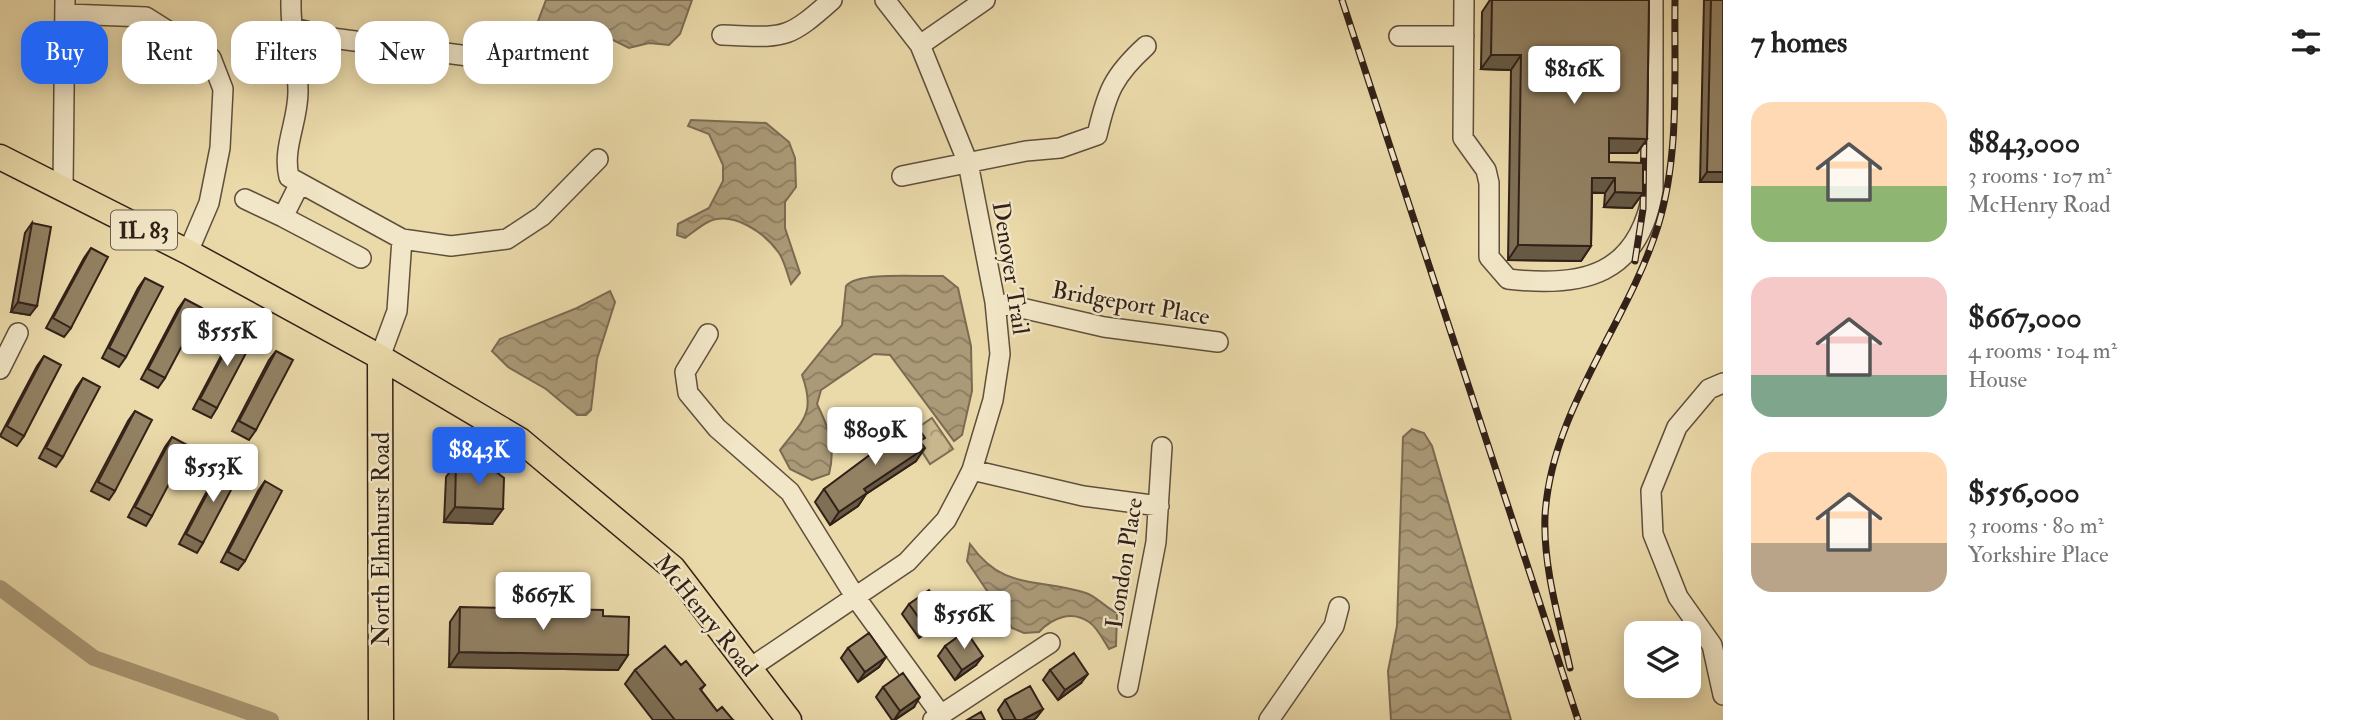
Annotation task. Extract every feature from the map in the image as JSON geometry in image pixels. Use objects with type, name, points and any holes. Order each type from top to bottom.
[{"type":"main road","name":"McHenry Road","points":[[0,157],[188,252],[380,357],[520,440],[673,568],[789,720]]},
{"type":"main road","name":"North Elmhurst Road","points":[[380,357],[381,720]]},
{"type":"street","points":[[290,21],[291,0]]},
{"type":"street","name":"Denoyer Trail","points":[[750,668],[856,598],[916,552],[946,520],[972,470],[993,400],[1000,354],[995,302],[968,163],[920,45],[885,0]]},
{"type":"street","points":[[920,45],[985,0]]},
{"type":"street","points":[[1464,0],[1463,138],[1486,170],[1489,183],[1489,257],[1507,279],[1563,283],[1591,276],[1612,265],[1641,235],[1649,212],[1653,190],[1653,0]]},
{"type":"street","points":[[722,35],[786,36],[797,31],[830,2]]},
{"type":"street","points":[[63,188],[66,7],[146,17],[211,58],[223,89],[220,148],[209,203],[188,252]]},
{"type":"street","points":[[1399,36],[1464,36]]},
{"type":"street","points":[[341,39],[463,55]]},
{"type":"street","points":[[902,176],[1060,148],[1097,135],[1106,94],[1121,70],[1146,46]]},
{"type":"street","points":[[297,84],[296,122],[284,158],[289,177],[402,239],[451,246],[507,239],[542,216],[598,159]]},
{"type":"street","points":[[283,218],[300,183]]},
{"type":"street","points":[[245,199],[361,258]]},
{"type":"street","points":[[380,357],[397,311],[402,239]]},
{"type":"street","name":"Bridgeport Place","points":[[995,302],[1104,327],[1218,342]]},
{"type":"street","points":[[0,369],[18,333]]},
{"type":"street","points":[[708,334],[685,372],[688,393],[717,428],[790,492],[856,598],[937,718],[1050,643]]},
{"type":"street","points":[[1723,383],[1709,389],[1677,427],[1651,491],[1653,534],[1678,597],[1712,645],[1723,695]]},
{"type":"street","name":"London Place","points":[[1128,687],[1156,542],[1162,447]]},
{"type":"street","points":[[972,470],[1083,496],[1159,506]]},
{"type":"street","points":[[1269,720],[1334,626],[1339,607]]},
{"type":"green space","points":[[932,418],[953,449],[930,464],[910,433]]},
{"type":"water","points":[[546,0],[692,0],[680,34],[669,45],[649,43],[629,48],[613,40],[613,21],[538,21]]},
{"type":"water","points":[[691,120],[766,123],[789,142],[795,158],[796,187],[785,202],[785,228],[800,273],[791,284],[773,245],[757,231],[738,221],[718,219],[705,224],[685,238],[677,235],[678,224],[709,208],[723,181],[723,165],[709,134],[688,126]]},
{"type":"water","points":[[943,276],[958,288],[971,346],[972,391],[962,435],[954,441],[890,355],[874,354],[821,390],[817,404],[830,438],[832,455],[829,474],[812,480],[790,469],[780,450],[805,416],[808,399],[802,375],[842,325],[846,286],[863,278]]},
{"type":"water","points":[[610,291],[615,302],[597,359],[591,410],[586,415],[577,415],[546,389],[508,367],[492,351],[500,339],[577,308]]},
{"type":"water","points":[[890,412],[898,425],[866,447],[858,434]]},
{"type":"water","points":[[1412,429],[1424,433],[1432,446],[1511,720],[1391,720],[1388,671],[1397,626],[1403,437]]},
{"type":"water","points":[[970,544],[996,570],[1022,580],[1086,593],[1117,613],[1116,646],[1109,649],[1092,624],[1082,618],[1062,617],[1039,632],[1024,633],[1012,628],[967,561]]},
{"type":"building","points":[[1492,0],[1649,0],[1647,139],[1609,138],[1609,162],[1643,163],[1643,193],[1615,192],[1615,178],[1592,178],[1591,246],[1518,245],[1521,55],[1491,55]]},
{"type":"building","points":[[1711,0],[1723,0],[1723,172],[1707,172]]},
{"type":"building","points":[[32,223],[51,227],[37,306],[18,302]]},
{"type":"building","points":[[91,248],[108,257],[71,328],[53,318]]},
{"type":"building","points":[[145,278],[163,287],[126,357],[109,348]]},
{"type":"building","points":[[185,299],[202,308],[165,378],[148,369]]},
{"type":"building","points":[[237,329],[254,338],[217,408],[200,399]]},
{"type":"building","points":[[276,351],[293,360],[256,430],[239,421]]},
{"type":"building","points":[[44,356],[61,365],[24,436],[7,426]]},
{"type":"building","points":[[83,378],[100,387],[63,457],[46,448]]},
{"type":"building","points":[[135,411],[152,420],[115,491],[98,482]]},
{"type":"building","points":[[914,422],[925,438],[920,441],[925,448],[864,489],[867,493],[839,512],[824,489]]},
{"type":"building","points":[[172,437],[189,446],[152,516],[135,507]]},
{"type":"building","points":[[456,463],[486,464],[504,478],[503,509],[455,507]]},
{"type":"building","points":[[223,464],[240,473],[203,543],[186,534]]},
{"type":"building","points":[[265,481],[282,491],[245,561],[228,552]]},
{"type":"building","points":[[929,590],[947,614],[926,628],[909,604]]},
{"type":"building","points":[[460,607],[506,608],[506,614],[557,615],[557,609],[603,610],[603,616],[629,617],[628,655],[459,652]]},
{"type":"building","points":[[966,631],[983,656],[962,670],[945,646]]},
{"type":"building","points":[[869,633],[886,657],[865,672],[848,648]]},
{"type":"building","points":[[665,646],[681,665],[686,661],[705,685],[700,689],[717,711],[722,707],[733,720],[675,720],[635,670]]},
{"type":"building","points":[[1074,653],[1088,674],[1065,690],[1050,670]]},
{"type":"building","points":[[903,673],[920,697],[900,711],[883,687]]},
{"type":"building","points":[[1030,686],[1043,709],[1022,720],[1016,720],[1005,700]]},
{"type":"building","points":[[981,712],[985,720],[967,720]]},
{"type":"waterway","points":[[0,588],[94,658],[271,720]]},
{"type":"railway","points":[[1342,0],[1578,720]]},
{"type":"railway","points":[[1570,668],[1553,593],[1545,535],[1550,477],[1575,404],[1628,298],[1658,226],[1673,143],[1675,0]]},
{"type":"railway","points":[[1635,261],[1643,209],[1644,126]]}]
